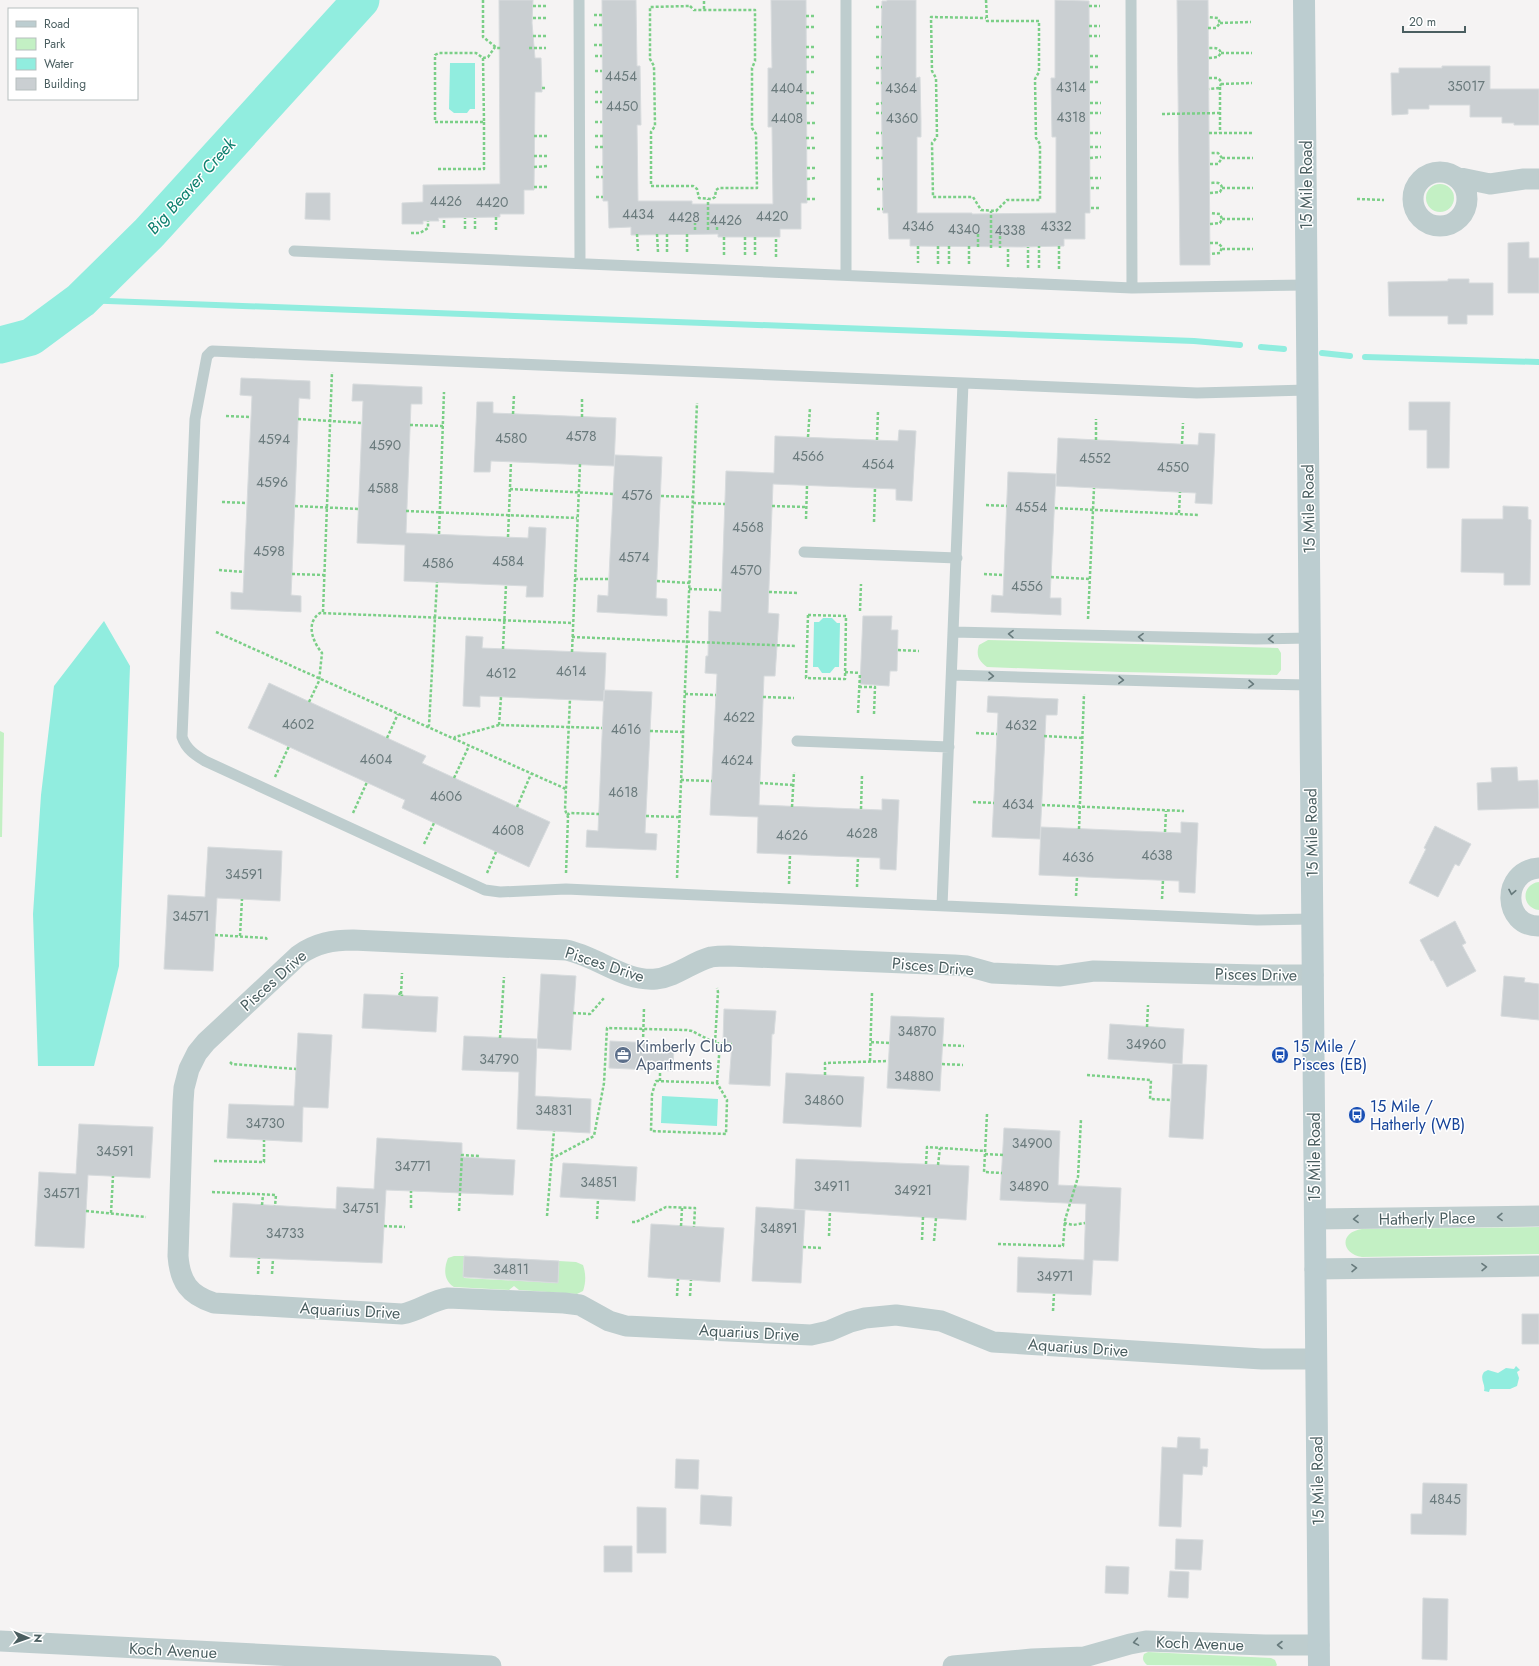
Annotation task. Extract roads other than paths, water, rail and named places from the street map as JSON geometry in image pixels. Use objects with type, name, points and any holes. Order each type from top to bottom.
[{"type":"main road","name":"15 Mile Road","points":[[1304,0],[1319,1656]]},
{"type":"street","points":[[1490,184],[1476,193],[1454,222],[1446,225],[1437,226],[1429,224],[1416,212],[1413,204],[1413,195],[1416,186],[1429,174],[1443,172],[1456,177],[1490,184],[1524,179],[1539,179]]},
{"type":"street","points":[[1456,177],[1462,183],[1466,192],[1464,209]]},
{"type":"street","points":[[1539,868],[1529,870],[1521,874],[1515,881],[1511,890],[1510,900],[1513,910],[1519,918],[1527,924],[1539,926]]},
{"type":"street","name":"Pisces Drive","points":[[188,1288],[182,1278],[178,1256],[182,1102],[189,1069],[197,1054],[206,1042],[299,955],[310,947],[323,943],[337,940],[353,940],[566,950],[583,955],[624,973],[646,979],[661,978],[711,957],[729,956],[954,965],[967,966],[992,973],[1051,975],[1094,971],[1313,975]]},
{"type":"street","name":"Hatherly Place","points":[[1315,1219],[1539,1216]]},
{"type":"street","points":[[1315,1269],[1539,1266]]},
{"type":"street","name":"Aquarius Drive","points":[[188,1288],[196,1295],[214,1303],[402,1314],[416,1310],[437,1300],[448,1298],[564,1303],[580,1305],[609,1322],[626,1326],[811,1335],[820,1334],[850,1322],[865,1318],[896,1315],[941,1321],[993,1342],[1254,1358],[1316,1359]]},
{"type":"street","name":"Koch Avenue","points":[[0,1640],[404,1664],[491,1666]]},
{"type":"street","name":"Koch Avenue","points":[[963,1665],[1032,1658],[1084,1657],[1146,1641],[1265,1645],[1319,1656]]},
{"type":"street","name":"Koch Avenue","points":[[1084,1657],[1107,1666]]},
{"type":"lane","points":[[579,0],[580,263]]},
{"type":"lane","points":[[846,0],[846,274]]},
{"type":"lane","points":[[1131,0],[1132,288]]},
{"type":"lane","points":[[294,251],[846,274],[1132,288],[1306,285]]},
{"type":"lane","points":[[1307,390],[1197,393],[212,351],[207,356],[195,419],[182,737],[185,745],[198,757],[205,761],[480,889],[500,892],[566,890],[1257,920],[1312,919]]},
{"type":"lane","points":[[942,906],[963,383]]},
{"type":"lane","points":[[804,552],[956,558]]},
{"type":"lane","points":[[953,632],[1256,639],[1310,638]]},
{"type":"lane","points":[[952,675],[1310,685]]},
{"type":"lane","points":[[798,741],[949,748]]},
{"type":"water","points":[[450,63],[475,63],[475,109],[470,109],[467,113],[454,113],[449,109]]},
{"type":"water","points":[[823,618],[832,618],[837,623],[840,623],[839,667],[835,667],[830,673],[822,673],[818,667],[813,667],[814,622],[819,622]]},
{"type":"water","points":[[104,621],[130,666],[119,966],[94,1066],[38,1066],[33,914],[41,795],[54,686]]},
{"type":"water","points":[[662,1096],[718,1099],[717,1126],[661,1123]]},
{"type":"water","points":[[1516,1366],[1520,1370],[1517,1372],[1519,1378],[1517,1386],[1510,1389],[1490,1389],[1489,1392],[1484,1391],[1482,1377],[1484,1372],[1488,1370],[1498,1373],[1506,1368],[1514,1369]]},
{"type":"waterway","name":"Big Beaver Creek","points":[[0,345],[31,337],[81,300],[149,233],[361,0]]},
{"type":"waterway","points":[[81,300],[1194,341],[1240,345]]},
{"type":"waterway","points":[[1261,347],[1284,349]]},
{"type":"waterway","points":[[1322,353],[1350,356]]},
{"type":"waterway","points":[[1365,357],[1539,362]]},
{"type":"place","name":"Kimberly Club Apartments","points":[[623,1055]]},
{"type":"place","name":"15 Mile / Pisces (EB)","points":[[1280,1055]]},
{"type":"place","name":"15 Mile / Hatherly (WB)","points":[[1357,1115]]}]
